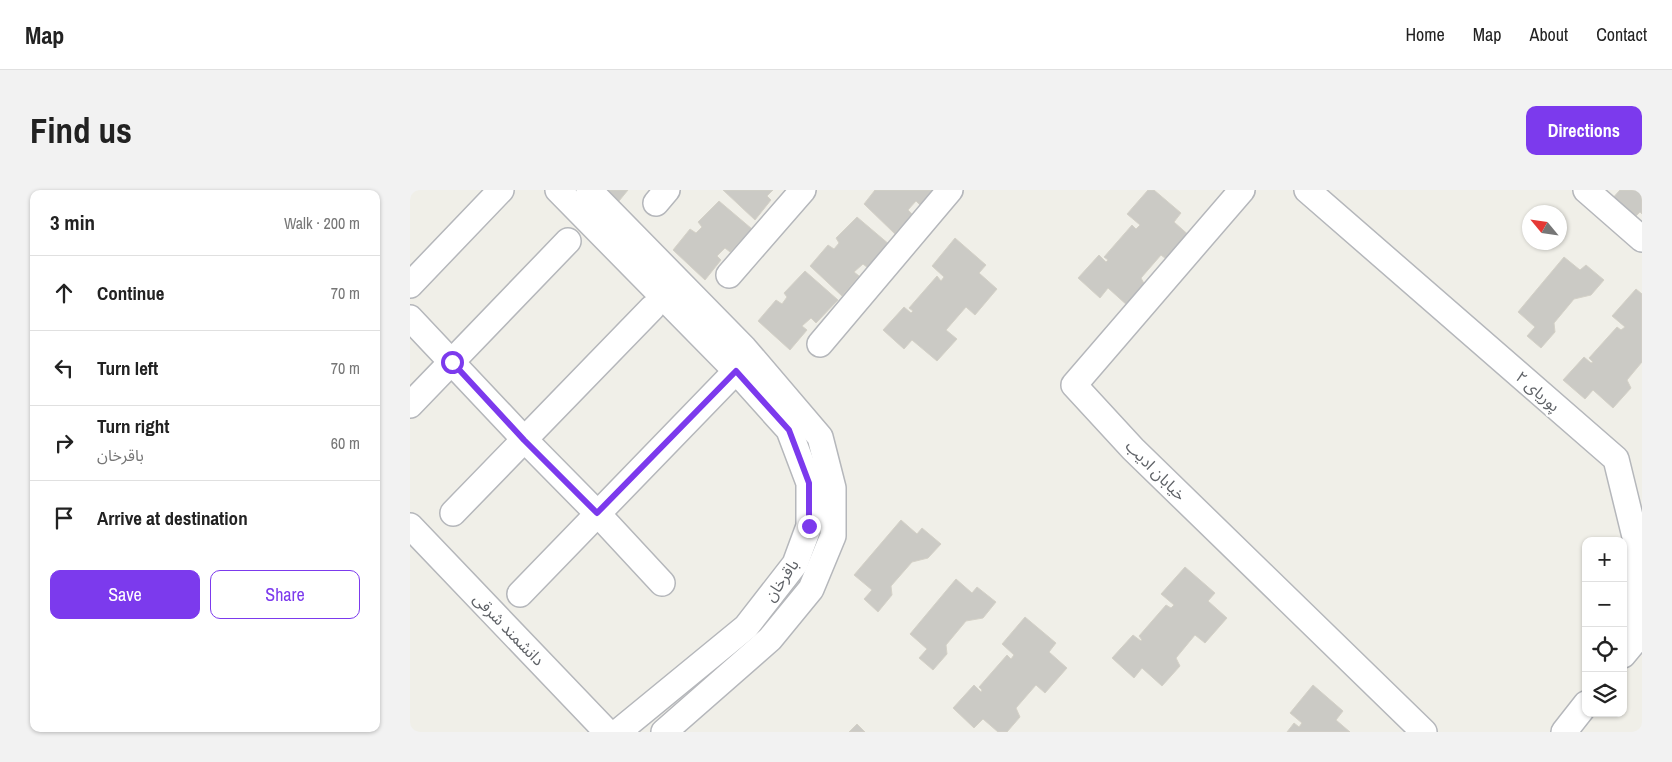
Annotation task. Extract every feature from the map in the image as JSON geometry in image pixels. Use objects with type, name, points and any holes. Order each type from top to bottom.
[{"type":"street","points":[[410,285],[501,190]]},
{"type":"street","name":"باقرخان","points":[[558,190],[736,371],[789,430],[809,483],[809,526],[795,564],[746,627],[618,732]]},
{"type":"street","name":"باقرخان","points":[[589,190],[744,348],[820,437],[833,488],[833,536],[811,590],[770,639],[664,732]]},
{"type":"street","points":[[729,275],[803,190]]},
{"type":"street","points":[[820,344],[950,190]]},
{"type":"street","name":"خیابان ادیب","points":[[1242,190],[1074,385],[1133,449],[1424,732]]},
{"type":"street","name":"پوریای ۲","points":[[1307,190],[1616,459],[1638,549],[1633,643],[1627,651]]},
{"type":"street","points":[[1586,190],[1642,239]]},
{"type":"street","points":[[410,405],[568,241]]},
{"type":"street","points":[[453,513],[652,308]]},
{"type":"street","points":[[410,318],[662,583]]},
{"type":"street","points":[[520,594],[736,371]]},
{"type":"street","name":"دانشمند شرقی","points":[[410,526],[607,732]]},
{"type":"street","points":[[1564,732],[1582,709]]},
{"type":"building","points":[[607,190],[628,190],[619,201]]},
{"type":"building","points":[[723,190],[773,190],[767,196],[771,200],[755,220]]},
{"type":"building","points":[[875,190],[936,190],[921,206],[916,201],[908,210],[912,214],[895,234],[864,204]]},
{"type":"building","points":[[1148,190],[1154,190],[1181,213],[1174,222],[1192,238],[1171,263],[1161,255],[1141,278],[1146,287],[1128,306],[1108,288],[1100,298],[1078,278],[1099,255],[1106,262],[1108,260],[1104,257],[1132,225],[1136,229],[1140,225],[1127,214]]},
{"type":"building","points":[[1620,190],[1642,190],[1642,214],[1640,212],[1631,221],[1610,201]]},
{"type":"building","points":[[719,201],[752,229],[730,252],[725,248],[717,256],[721,260],[705,280],[673,250],[690,229],[696,233],[702,227],[698,222]]},
{"type":"building","points":[[857,217],[890,245],[868,268],[863,264],[854,272],[859,276],[842,296],[810,266],[828,245],[834,249],[839,243],[836,238]]},
{"type":"building","points":[[955,238],[986,265],[979,273],[997,289],[975,315],[966,307],[946,330],[957,339],[937,361],[912,340],[904,349],[883,330],[904,307],[911,313],[913,311],[909,308],[937,276],[941,281],[944,277],[932,266]]},
{"type":"building","points":[[1564,257],[1580,270],[1586,265],[1604,280],[1591,295],[1574,299],[1554,323],[1555,332],[1541,348],[1527,336],[1535,327],[1518,312]]},
{"type":"building","points":[[805,271],[838,300],[816,323],[811,318],[802,326],[807,330],[790,350],[758,321],[776,300],[782,304],[787,297],[784,293]]},
{"type":"building","points":[[1636,289],[1642,294],[1642,362],[1627,380],[1631,388],[1613,408],[1593,390],[1585,399],[1563,380],[1584,357],[1591,363],[1593,362],[1589,358],[1617,327],[1621,330],[1625,327],[1612,316]]},
{"type":"building","points":[[901,520],[917,534],[922,528],[941,544],[928,558],[912,562],[891,586],[892,595],[878,612],[864,599],[872,590],[854,575]]},
{"type":"building","points":[[1185,567],[1215,593],[1208,601],[1227,618],[1205,643],[1195,635],[1176,658],[1180,666],[1162,686],[1142,668],[1134,678],[1112,658],[1133,635],[1141,641],[1139,636],[1166,605],[1171,608],[1174,605],[1161,594]]},
{"type":"building","points":[[956,579],[972,593],[977,587],[996,602],[983,618],[966,621],[946,645],[947,654],[933,670],[919,658],[927,649],[910,634]]},
{"type":"building","points":[[1025,617],[1056,643],[1049,652],[1067,668],[1045,693],[1036,685],[1016,708],[1020,717],[1007,732],[998,732],[983,719],[974,728],[953,708],[974,685],[981,692],[982,690],[979,687],[1007,655],[1011,659],[1014,655],[1002,644]]},
{"type":"building","points":[[1313,685],[1343,711],[1336,720],[1350,732],[1287,732],[1294,723],[1299,727],[1302,723],[1290,713]]},
{"type":"building","points":[[857,724],[865,732],[849,732]]},
{"type":"route","points":[[452,362],[524,440],[597,513],[736,371],[789,430],[809,483],[809,526]]}]
